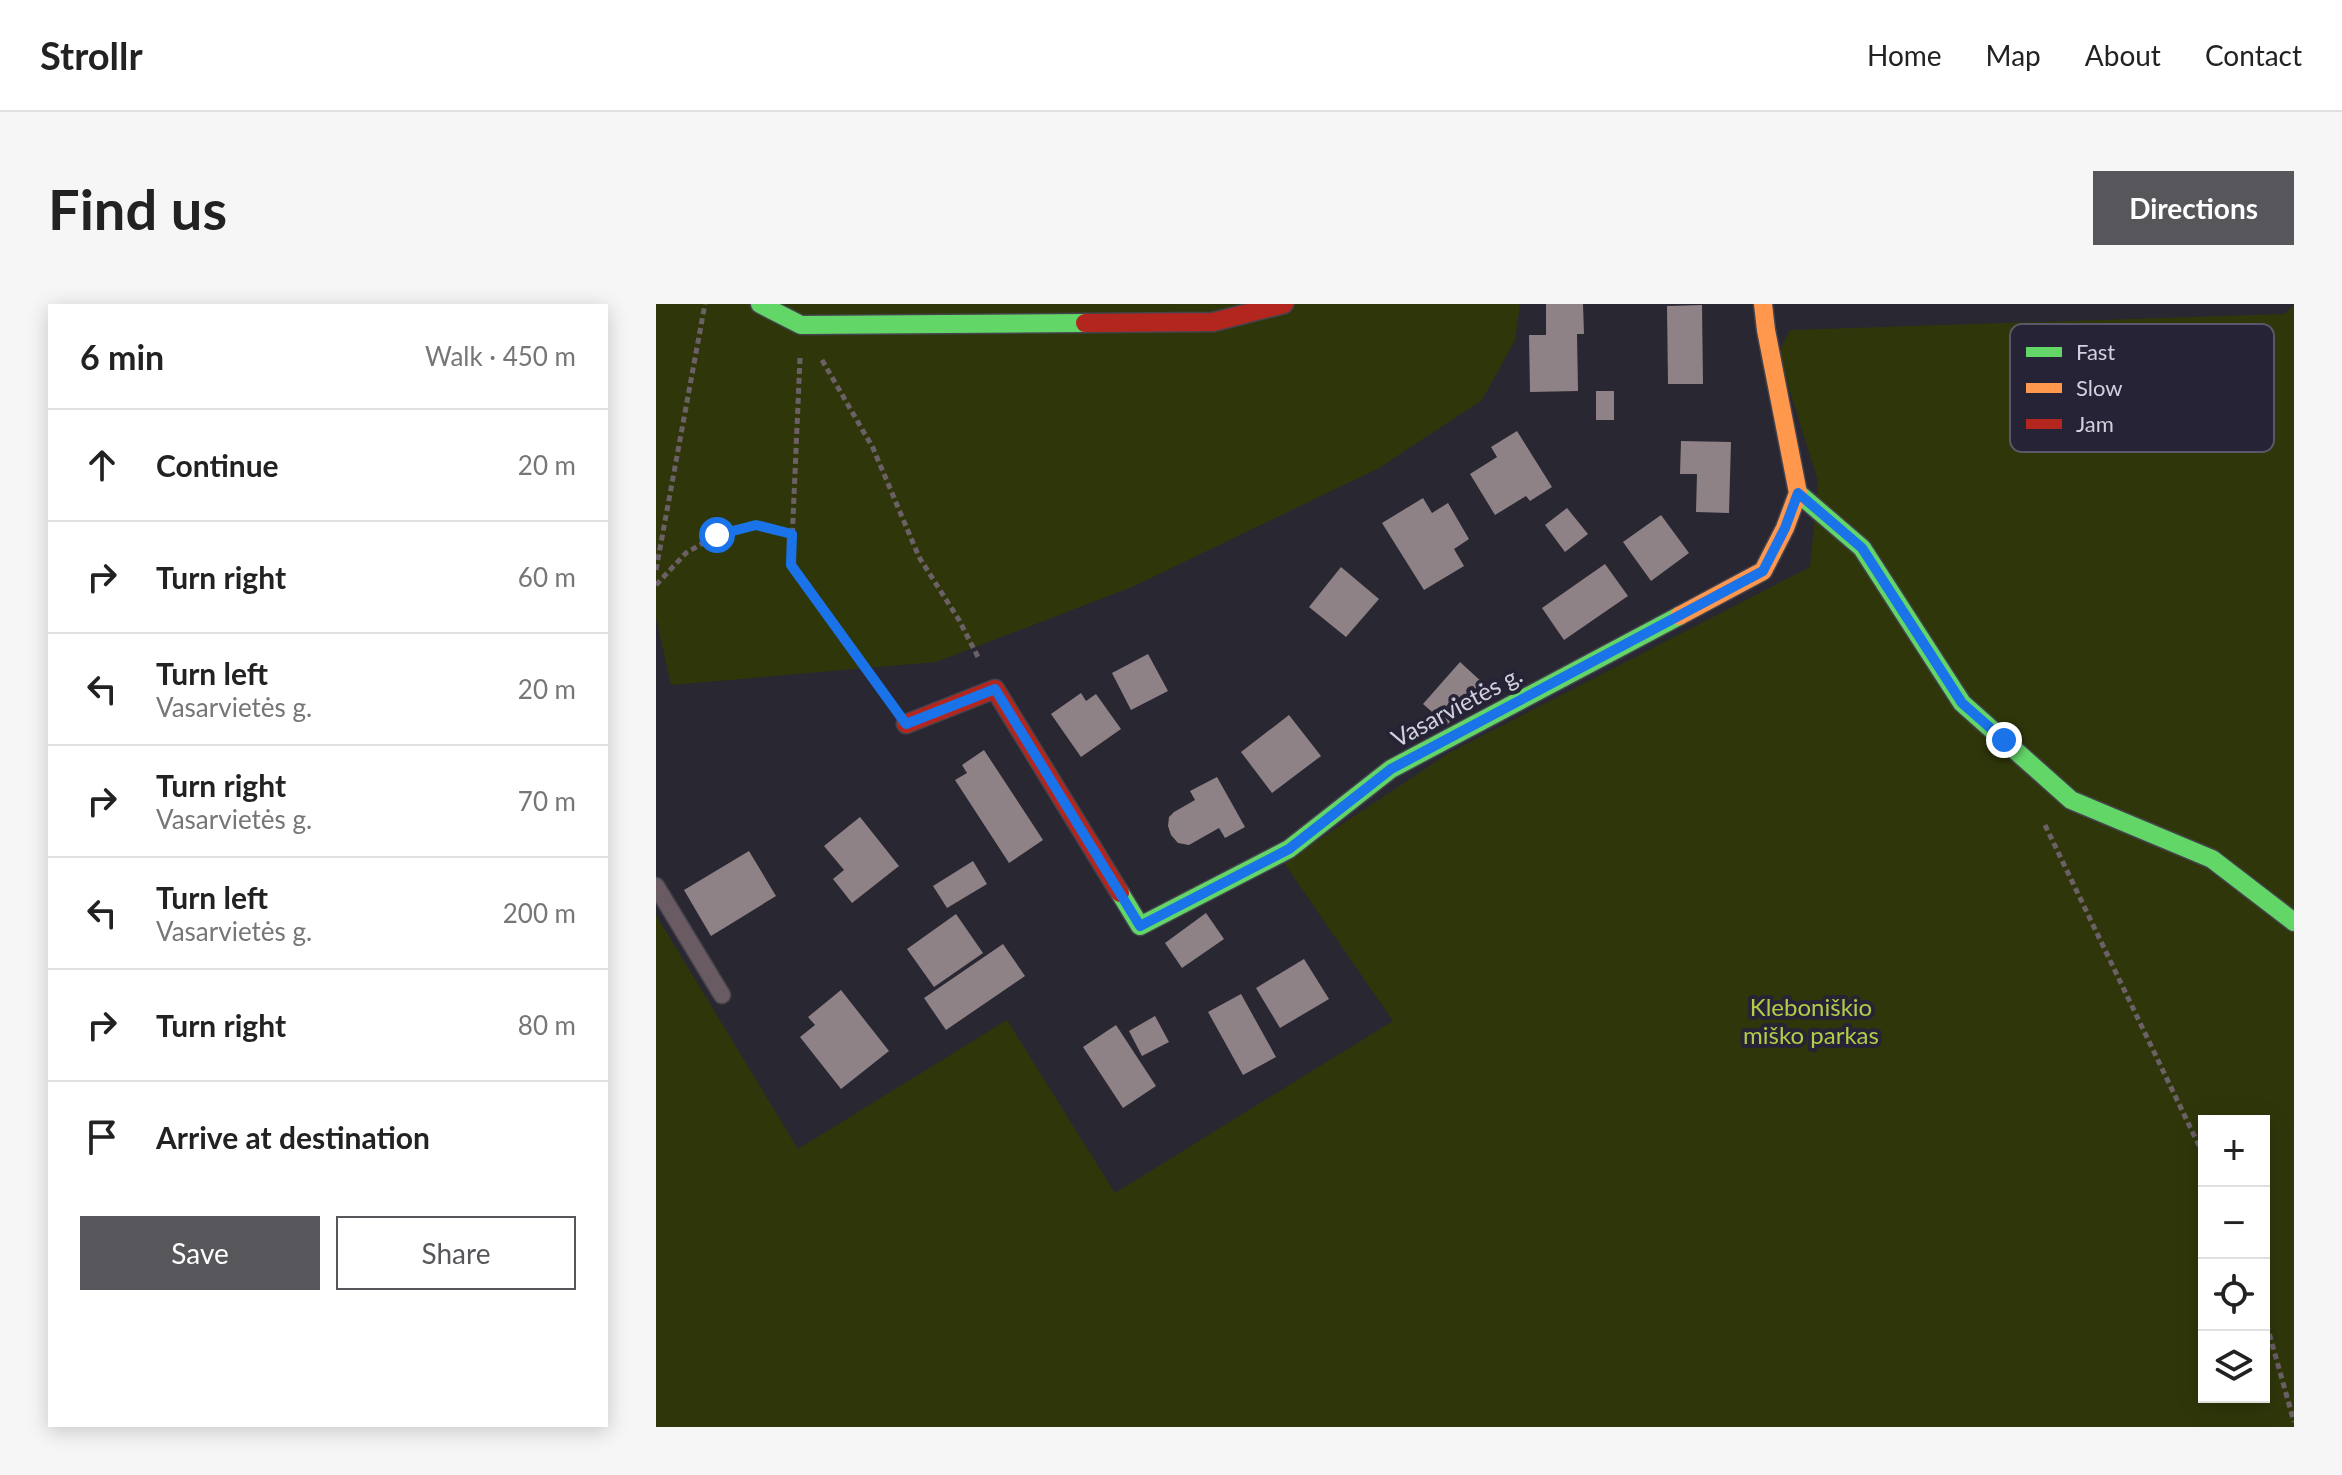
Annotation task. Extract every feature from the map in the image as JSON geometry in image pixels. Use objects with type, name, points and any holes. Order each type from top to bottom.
[{"type":"street","points":[[760,304],[801,325],[1213,322],[1284,304]]},
{"type":"street","points":[[1763,304],[1798,493],[1862,548],[1962,703],[2071,800],[2212,859],[2294,922]]},
{"type":"street","name":"Vasarvietės g.","points":[[995,689],[1140,926],[1289,849],[1391,769],[1763,571],[1785,528],[1798,493]]},
{"type":"street","points":[[906,724],[995,689]]},
{"type":"lane","points":[[656,886],[722,995]]},
{"type":"path","points":[[656,570],[705,304]]},
{"type":"path","points":[[801,325],[791,565],[906,724]]},
{"type":"path","points":[[801,325],[873,448],[919,557],[959,620],[995,689]]},
{"type":"path","points":[[656,585],[686,553],[717,535],[756,525],[792,534]]},
{"type":"path","points":[[2038,812],[2198,1144]]},
{"type":"path","points":[[2268,1331],[2294,1422]]},
{"type":"green space","points":[[656,304],[1520,304],[1515,340],[1482,400],[1379,468],[1132,587],[936,662],[671,685],[656,618]]},
{"type":"green space","name":"Kleboniškio miško parkas","points":[[2294,304],[2294,1427],[656,1427],[656,915],[798,1149],[1007,1020],[1115,1193],[1393,1021],[1284,863],[1449,753],[1810,567],[1818,481],[1778,353],[1790,330],[2285,314]]},
{"type":"building","points":[[1546,304],[1583,304],[1584,334],[1577,334],[1578,391],[1530,392],[1529,335],[1546,335]]},
{"type":"building","points":[[1702,305],[1703,384],[1668,384],[1667,306]]},
{"type":"building","points":[[1596,391],[1614,391],[1614,420],[1596,420]]},
{"type":"building","points":[[1517,431],[1552,487],[1530,501],[1526,496],[1495,515],[1470,474],[1497,457],[1491,447]]},
{"type":"building","points":[[1681,441],[1731,442],[1729,513],[1696,512],[1697,474],[1680,474]]},
{"type":"building","points":[[1423,498],[1432,513],[1448,503],[1469,539],[1454,549],[1464,566],[1424,590],[1382,523]]},
{"type":"building","points":[[1567,508],[1588,534],[1565,552],[1545,525]]},
{"type":"building","points":[[1661,515],[1689,553],[1651,581],[1623,542]]},
{"type":"building","points":[[1605,564],[1628,596],[1564,640],[1542,608]]},
{"type":"building","points":[[1341,567],[1379,599],[1346,637],[1309,607]]},
{"type":"building","points":[[1148,654],[1168,691],[1131,710],[1112,673]]},
{"type":"building","points":[[1460,662],[1484,684],[1447,725],[1423,704]]},
{"type":"building","points":[[1081,693],[1086,701],[1096,694],[1121,729],[1081,757],[1051,714]]},
{"type":"building","points":[[1289,715],[1321,756],[1272,793],[1241,752]]},
{"type":"building","points":[[984,750],[1043,840],[1009,863],[955,780],[967,773],[962,765]]},
{"type":"building","points":[[1217,777],[1245,827],[1225,838],[1219,828],[1189,845],[1178,843],[1171,835],[1169,817],[1195,800],[1190,791]]},
{"type":"building","points":[[860,817],[899,866],[852,903],[833,879],[844,870],[824,846]]},
{"type":"building","points":[[749,851],[776,896],[711,936],[684,890]]},
{"type":"building","points":[[973,861],[987,884],[947,908],[933,886]]},
{"type":"building","points":[[1206,913],[1224,939],[1182,968],[1165,943]]},
{"type":"building","points":[[956,914],[983,953],[934,987],[907,949]]},
{"type":"building","points":[[1003,944],[1025,976],[946,1030],[924,998]]},
{"type":"building","points":[[1304,959],[1329,999],[1280,1028],[1256,988]]},
{"type":"building","points":[[841,990],[889,1051],[841,1089],[800,1037],[815,1025],[808,1017]]},
{"type":"building","points":[[1241,994],[1276,1057],[1243,1075],[1208,1012]]},
{"type":"building","points":[[1155,1016],[1169,1042],[1142,1056],[1129,1031]]},
{"type":"building","points":[[1116,1025],[1156,1086],[1123,1108],[1083,1047]]},
{"type":"traffic: fast","points":[[760,304],[801,325],[1085,323]]},
{"type":"traffic: fast","points":[[1798,493],[1862,548],[1962,703],[2071,800],[2212,859],[2294,922]]},
{"type":"traffic: fast","points":[[1120,893],[1140,926],[1289,849],[1391,769],[1679,616]]},
{"type":"traffic: slow","points":[[1679,616],[1763,571],[1785,528],[1798,493],[1763,304]]},
{"type":"traffic: jam","points":[[1085,323],[1213,322],[1284,304]]},
{"type":"traffic: jam","points":[[906,724],[995,689],[1120,893]]},
{"type":"route","points":[[717,535],[756,525],[792,534],[791,565],[906,724],[995,689],[1140,926],[1289,849],[1391,769],[1763,571],[1785,528],[1798,493],[1862,548],[1962,703],[2004,740]]}]
